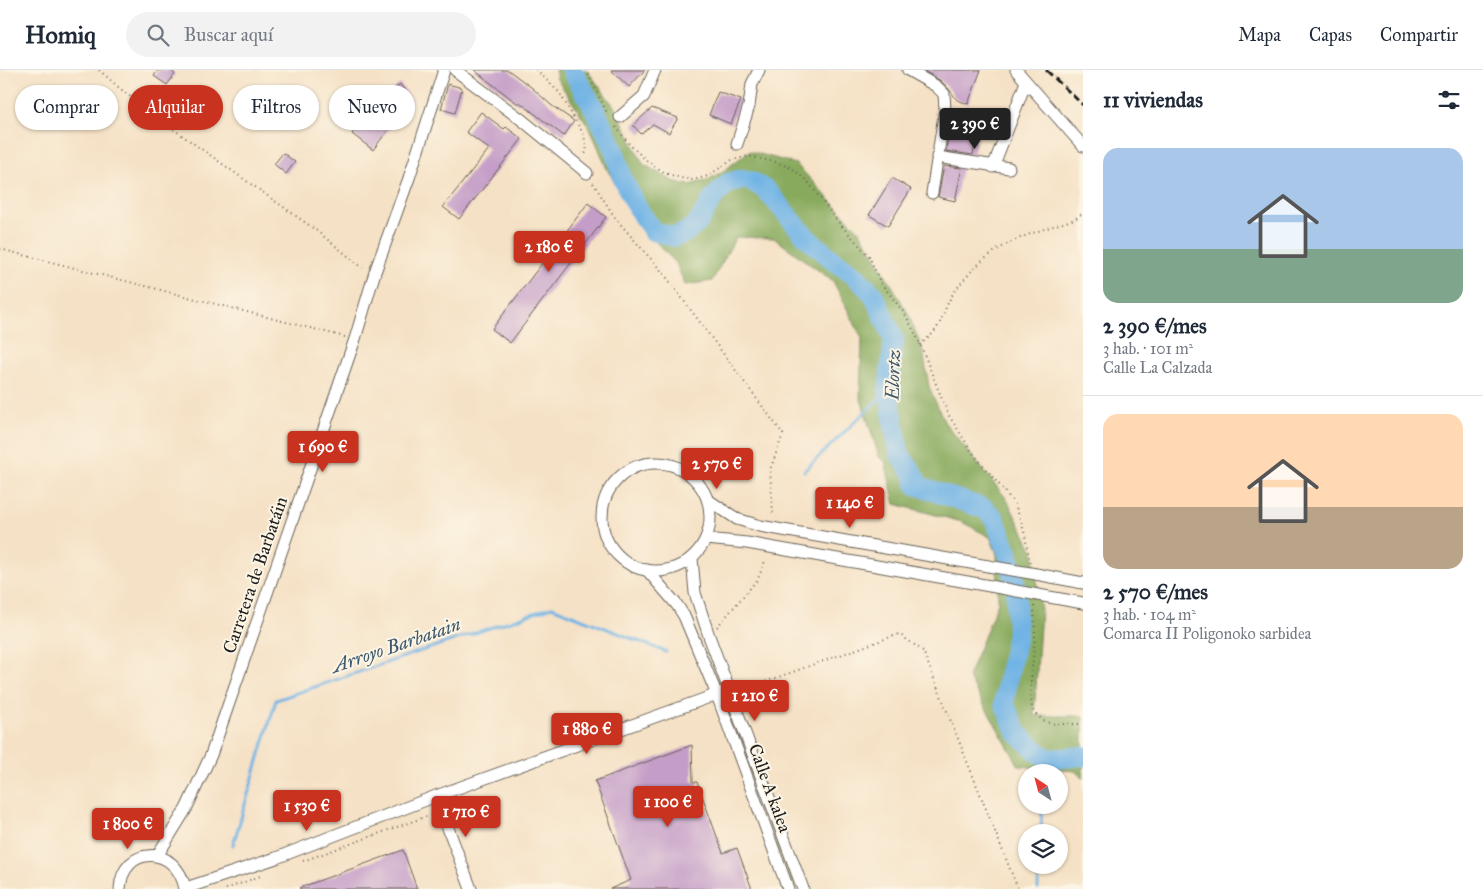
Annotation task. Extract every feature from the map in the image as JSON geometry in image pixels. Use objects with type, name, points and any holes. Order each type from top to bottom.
[{"type":"street","name":"Carretera de Barbatáin","points":[[157,856],[186,809],[211,755],[355,339],[375,272],[410,178],[444,70]]},
{"type":"street","points":[[455,70],[522,120],[587,174]]},
{"type":"street","points":[[614,120],[644,96],[655,70]]},
{"type":"street","points":[[737,144],[749,106],[752,84],[759,70]]},
{"type":"street","points":[[1016,70],[1083,146]]},
{"type":"street","points":[[916,72],[944,94],[945,109],[932,193]]},
{"type":"street","points":[[993,167],[1026,82]]},
{"type":"street","points":[[937,157],[1009,168]]},
{"type":"street","points":[[654,463],[671,465],[687,473],[700,485],[708,500],[710,526],[706,539],[692,558],[678,566],[663,571],[647,570],[630,565],[617,554],[607,540],[602,523],[604,505],[610,489],[622,476],[637,467],[654,463]]},
{"type":"street","points":[[708,500],[737,519],[760,526],[988,566],[1034,572],[1083,583]]},
{"type":"street","points":[[706,539],[747,543],[990,586],[1036,600],[1083,603]]},
{"type":"street","name":"Calle A kalea","points":[[692,558],[695,594],[709,636],[803,889]]},
{"type":"street","name":"Calle A kalea","points":[[647,570],[684,616],[717,695],[788,889]]},
{"type":"street","points":[[120,889],[120,882],[124,872],[130,864],[138,859],[148,856],[168,859],[182,874],[186,889],[276,858],[436,796],[729,690]]},
{"type":"street","points":[[436,796],[471,889]]},
{"type":"path","points":[[99,70],[131,98],[313,228],[362,268],[375,272]]},
{"type":"path","points":[[536,70],[559,92],[584,135],[587,151],[578,166]]},
{"type":"path","points":[[586,70],[630,145],[646,160],[665,173],[693,180],[708,176],[732,160],[749,156],[780,163],[793,169],[808,182],[839,223],[869,256],[880,282],[902,309],[920,345],[941,399],[952,420],[972,452],[1015,504],[1034,572]]},
{"type":"path","points":[[587,174],[616,219],[664,274],[783,434],[770,470],[773,514]]},
{"type":"path","points":[[920,345],[934,332],[941,320],[946,305],[977,264],[1018,238],[1075,219],[1083,214]]},
{"type":"path","points":[[0,250],[355,339]]},
{"type":"path","points":[[709,636],[758,579],[765,561]]},
{"type":"path","points":[[1036,600],[1030,690],[1032,708],[1045,722],[1083,724]]},
{"type":"path","points":[[729,690],[744,690],[899,634],[923,651],[1018,889]]},
{"type":"path","points":[[297,863],[442,810]]},
{"type":"path","points":[[226,889],[270,873]]},
{"type":"green space","points":[[555,70],[587,70],[616,109],[643,164],[673,181],[689,185],[708,180],[725,170],[749,151],[796,164],[861,233],[908,313],[923,351],[929,387],[945,423],[1006,498],[1033,551],[1041,610],[1034,716],[1083,716],[1083,779],[1075,771],[1068,770],[1068,764],[1018,764],[968,677],[998,602],[997,554],[990,537],[962,522],[895,504],[885,461],[879,457],[860,396],[862,338],[833,281],[774,238],[736,237],[712,281],[685,285],[676,263],[636,221],[607,169],[591,130],[557,79]]},
{"type":"green space","points":[[737,731],[797,889],[793,889],[736,733]]},
{"type":"building","points":[[158,70],[170,70],[175,74],[167,85],[154,76]]},
{"type":"building","points":[[474,70],[508,70],[574,121],[564,136]]},
{"type":"building","points":[[611,70],[645,70],[629,87]]},
{"type":"building","points":[[923,70],[981,70],[968,104],[957,100],[941,81]]},
{"type":"building","points":[[448,84],[462,88],[455,113],[441,109]]},
{"type":"building","points":[[718,92],[741,100],[731,124],[709,115]]},
{"type":"building","points":[[652,108],[678,118],[669,133],[653,124],[641,134],[633,125]]},
{"type":"building","points":[[481,112],[504,129],[506,127],[522,139],[459,219],[443,207],[489,149],[466,132]]},
{"type":"building","points":[[951,117],[980,122],[973,155],[946,151]]},
{"type":"building","points":[[355,130],[388,130],[373,150],[352,134]]},
{"type":"building","points":[[283,153],[295,162],[286,174],[274,164]]},
{"type":"building","points":[[944,166],[962,168],[955,201],[938,197]]},
{"type":"building","points":[[892,178],[911,189],[888,226],[869,215]]},
{"type":"building","points":[[588,203],[606,217],[510,343],[492,329]]},
{"type":"building","points":[[692,745],[693,782],[697,782],[723,853],[737,848],[752,889],[610,889],[631,880],[595,781]]},
{"type":"building","points":[[403,850],[417,889],[299,888]]},
{"type":"waterway","name":"Elortz","points":[[572,70],[614,149],[623,180],[638,209],[653,231],[674,237],[685,233],[698,223],[714,197],[728,183],[742,179],[751,181],[766,190],[806,237],[854,275],[873,294],[894,339],[888,390],[899,453],[915,477],[916,485],[985,509],[994,518],[1008,553],[1016,586],[1017,635],[1004,703],[1017,733],[1039,753],[1050,759],[1083,756]]},
{"type":"waterway","name":"Arroyo Barbatain","points":[[804,471],[888,390]]},
{"type":"waterway","name":"Arroyo Barbatain","points":[[233,845],[276,700],[552,607],[666,652]]},
{"type":"waterway","points":[[1039,753],[1040,764]]},
{"type":"waterway","points":[[1041,824],[1042,814]]},
{"type":"waterway","points":[[1038,889],[1039,874]]},
{"type":"railway","points":[[1046,70],[1083,105]]}]
